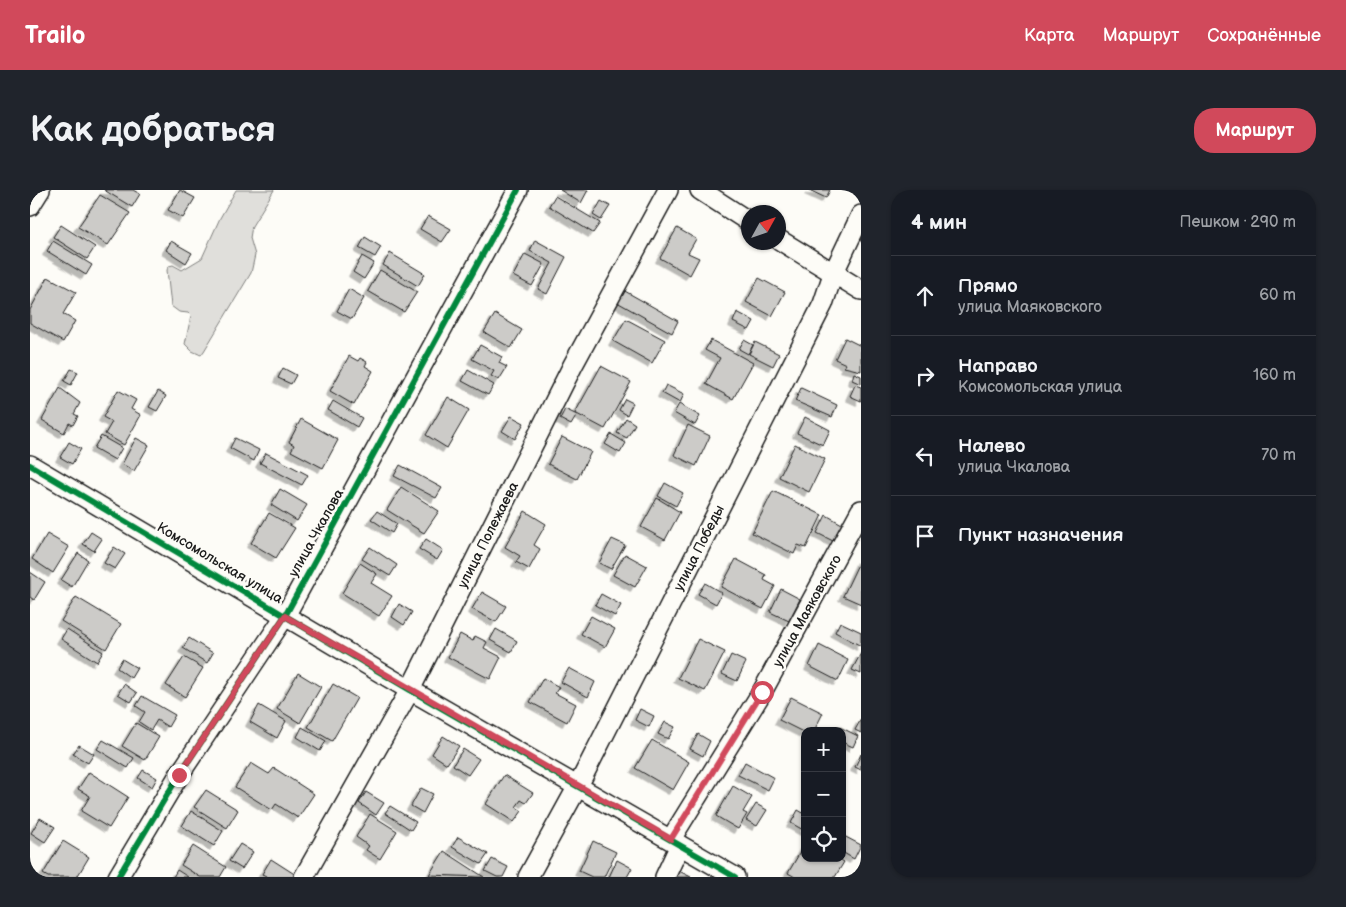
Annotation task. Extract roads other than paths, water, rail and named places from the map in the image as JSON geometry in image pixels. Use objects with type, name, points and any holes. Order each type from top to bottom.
[{"type":"street","points":[[30,206],[40,190]]},
{"type":"street","name":"улица Чкалова","points":[[118,877],[179,775],[285,616],[518,190]]},
{"type":"street","name":"улица Полежаева","points":[[304,877],[410,690],[573,365],[668,190]]},
{"type":"street","points":[[700,190],[741,216]]},
{"type":"street","name":"улица Победы","points":[[528,877],[578,786],[823,304],[833,274],[861,215]]},
{"type":"street","points":[[786,244],[861,290]]},
{"type":"street","name":"Комсомольская улица","points":[[30,465],[410,690],[735,877]]},
{"type":"street","name":"улица Маяковского","points":[[665,877],[676,842],[762,692],[861,510]]}]
